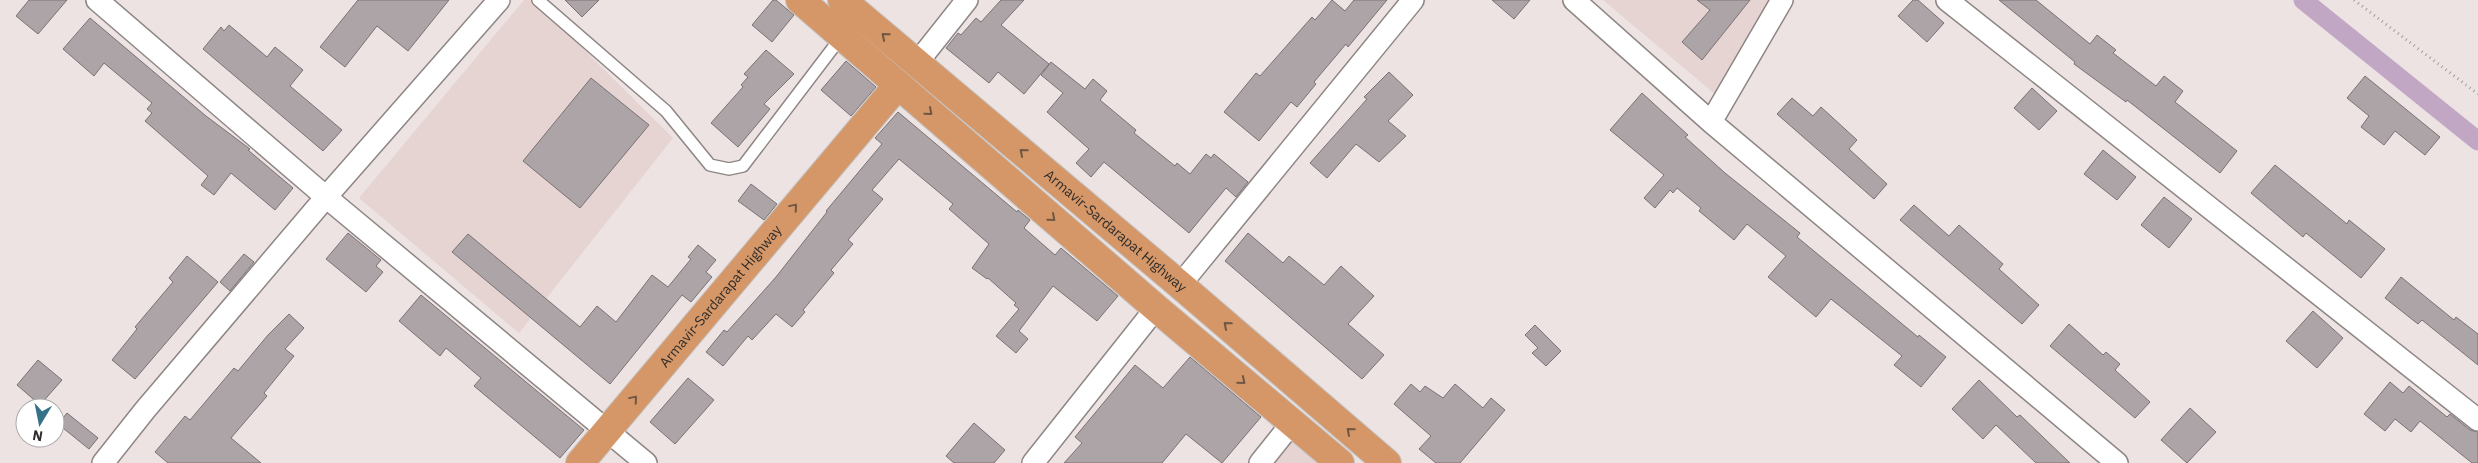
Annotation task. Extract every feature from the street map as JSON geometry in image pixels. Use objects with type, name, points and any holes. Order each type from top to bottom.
[{"type":"highway","points":[[800,0],[1156,308],[1340,463]]},
{"type":"highway","name":"Armavir-Sardarapat Highway","points":[[842,0],[1180,285],[1387,463]]},
{"type":"highway","name":"Armavir-Sardarapat Highway","points":[[580,463],[898,85]]},
{"type":"street","points":[[97,0],[326,197],[646,463]]},
{"type":"street","points":[[103,463],[144,410],[326,197],[499,0]]},
{"type":"street","points":[[917,63],[967,0]]},
{"type":"street","points":[[1180,285],[1413,0]]},
{"type":"street","points":[[1574,0],[1711,122],[2117,463]]},
{"type":"street","points":[[1711,122],[1782,0]]},
{"type":"street","points":[[1947,0],[2478,420]]},
{"type":"street","points":[[1033,463],[1156,308]]},
{"type":"street","points":[[1260,463],[1292,423]]},
{"type":"lane","points":[[538,0],[666,111],[710,165],[730,169],[743,166],[842,36]]},
{"type":"path","points":[[2354,0],[2478,94]]},
{"type":"shaded area","points":[[524,0],[534,0],[673,138],[519,333],[359,198]]},
{"type":"shaded area","points":[[1603,0],[1769,0],[1716,95]]},
{"type":"shaded area","points":[[1294,431],[1331,463],[1268,463]]},
{"type":"building","points":[[29,0],[67,0],[38,34],[16,16]]},
{"type":"building","points":[[358,0],[449,0],[408,51],[377,26],[345,67],[320,47]]},
{"type":"building","points":[[565,0],[599,0],[582,17]]},
{"type":"building","points":[[773,0],[776,0],[794,15],[772,42],[752,25]]},
{"type":"building","points":[[1001,0],[1024,0],[1001,25],[1049,64],[1024,94],[998,72],[989,83],[946,48],[958,33],[961,35],[976,18],[981,22]]},
{"type":"building","points":[[1332,0],[1345,11],[1354,0],[1387,0],[1348,47],[1346,44],[1314,82],[1316,84],[1297,107],[1291,102],[1259,141],[1224,112],[1256,73],[1260,76],[1312,17],[1315,20]]},
{"type":"building","points":[[1492,0],[1530,0],[1514,19]]},
{"type":"building","points":[[1697,0],[1750,0],[1702,60],[1682,42],[1710,10]]},
{"type":"building","points":[[1913,0],[1918,0],[1944,23],[1927,42],[1898,16]]},
{"type":"building","points":[[1999,0],[2036,0],[2090,44],[2097,35],[2116,50],[2113,53],[2156,86],[2164,76],[2183,91],[2175,102],[2237,151],[2220,173],[2127,100],[2126,102],[2074,64],[2075,62]]},
{"type":"building","points":[[90,18],[206,116],[250,149],[248,150],[293,188],[275,210],[231,173],[214,195],[201,185],[208,176],[145,121],[152,113],[147,109],[152,103],[104,63],[94,76],[63,49]]},
{"type":"building","points":[[229,25],[267,57],[275,47],[303,70],[290,86],[342,130],[323,151],[203,49],[221,27],[224,31]]},
{"type":"building","points":[[766,50],[794,74],[764,104],[770,109],[738,147],[711,123],[743,87],[741,85],[748,77],[744,74]]},
{"type":"building","points":[[846,61],[876,87],[851,116],[821,90]]},
{"type":"building","points":[[1051,62],[1085,89],[1093,79],[1107,91],[1100,100],[1136,130],[1134,133],[1175,166],[1177,163],[1190,174],[1206,154],[1211,158],[1214,154],[1248,182],[1236,197],[1226,188],[1189,233],[1104,162],[1091,177],[1076,163],[1089,149],[1047,112],[1063,93],[1041,75]]},
{"type":"building","points":[[1389,72],[1413,95],[1388,121],[1406,136],[1379,162],[1356,144],[1327,178],[1310,163],[1367,99],[1364,97]]},
{"type":"building","points":[[2365,76],[2440,137],[2425,155],[2395,131],[2384,145],[2361,127],[2369,116],[2347,98]]},
{"type":"building","points":[[591,78],[649,125],[580,208],[523,161]]},
{"type":"building","points":[[2032,88],[2057,111],[2039,130],[2014,108]]},
{"type":"building","points":[[1642,93],[1688,135],[1685,137],[1725,173],[1800,233],[1797,237],[1918,337],[1919,335],[1946,357],[1921,387],[1894,365],[1902,356],[1831,299],[1816,317],[1768,277],[1786,256],[1747,224],[1734,240],[1699,211],[1701,208],[1677,188],[1673,193],[1670,190],[1655,208],[1644,198],[1664,175],[1610,130]]},
{"type":"building","points":[[1792,98],[1813,116],[1821,107],[1857,140],[1849,149],[1887,184],[1874,199],[1777,114]]},
{"type":"building","points":[[898,112],[1017,212],[1018,210],[1030,220],[1024,228],[1055,255],[1061,248],[1118,296],[1097,321],[1053,286],[1019,331],[1028,339],[1016,353],[996,336],[1019,309],[1014,305],[1016,303],[988,278],[972,268],[989,244],[949,209],[953,204],[899,159],[872,190],[883,199],[848,240],[853,244],[831,270],[834,273],[803,310],[805,312],[792,327],[776,314],[752,340],[748,336],[723,366],[706,352],[724,330],[727,332],[776,277],[826,211],[882,144],[875,138]]},
{"type":"building","points":[[2103,150],[2136,177],[2117,200],[2084,174]]},
{"type":"building","points":[[2275,165],[2347,224],[2349,220],[2385,249],[2361,278],[2306,233],[2303,237],[2251,193]]},
{"type":"building","points":[[751,184],[777,204],[764,220],[738,201]]},
{"type":"building","points":[[2164,197],[2192,219],[2169,248],[2141,225]]},
{"type":"building","points":[[1914,205],[1949,236],[1959,225],[2003,264],[1999,269],[2039,305],[2022,324],[1900,220]]},
{"type":"building","points":[[348,233],[381,260],[376,266],[383,272],[366,292],[326,259]]},
{"type":"building","points":[[1248,233],[1283,263],[1289,256],[1324,285],[1341,266],[1374,296],[1348,324],[1384,355],[1362,379],[1225,261]]},
{"type":"building","points":[[468,234],[580,327],[597,306],[616,322],[652,275],[668,287],[691,259],[688,257],[698,245],[716,260],[706,272],[712,277],[691,302],[682,295],[610,384],[452,252]]},
{"type":"building","points":[[244,254],[254,262],[230,291],[220,282]]},
{"type":"building","points":[[187,256],[218,282],[135,379],[112,360],[137,329],[135,327],[173,282],[169,278]]},
{"type":"building","points":[[2401,277],[2454,320],[2456,317],[2478,334],[2478,365],[2422,320],[2418,324],[2385,298]]},
{"type":"building","points":[[421,295],[584,430],[560,458],[474,386],[481,378],[446,348],[440,356],[399,321]]},
{"type":"building","points":[[2313,311],[2343,338],[2317,368],[2286,341]]},
{"type":"building","points":[[289,314],[304,328],[285,349],[294,356],[264,393],[267,396],[231,438],[261,463],[168,463],[155,452],[185,416],[190,420],[234,368],[238,371],[268,335]]},
{"type":"building","points":[[2069,324],[2103,355],[2106,352],[2120,364],[2115,370],[2150,402],[2135,418],[2050,346]]},
{"type":"building","points":[[1535,325],[1561,351],[1546,366],[1532,353],[1538,348],[1525,335]]},
{"type":"building","points":[[1190,357],[1261,417],[1222,463],[1186,434],[1162,463],[1064,463],[1082,443],[1075,437],[1135,365],[1163,388]]},
{"type":"building","points":[[38,360],[62,380],[46,398],[32,398],[17,385]]},
{"type":"building","points":[[688,378],[714,400],[675,444],[650,422]]},
{"type":"building","points":[[1979,380],[2017,417],[2020,415],[2070,463],[2036,463],[1996,425],[1983,439],[1952,409]]},
{"type":"building","points":[[2390,382],[2403,393],[2409,386],[2447,417],[2450,414],[2470,430],[2478,432],[2478,463],[2472,463],[2420,421],[2411,432],[2395,419],[2385,431],[2364,414]]},
{"type":"building","points":[[1411,384],[1420,392],[1425,386],[1443,398],[1455,384],[1483,408],[1491,398],[1505,410],[1460,463],[1436,463],[1419,449],[1431,436],[1394,404]]},
{"type":"building","points":[[2190,408],[2216,432],[2187,463],[2161,440]]},
{"type":"building","points":[[67,413],[98,438],[89,449],[65,430],[65,415]]},
{"type":"building","points":[[974,423],[1005,450],[994,463],[954,463],[946,456]]},
{"type":"waterway","points":[[2303,0],[2478,141]]}]
